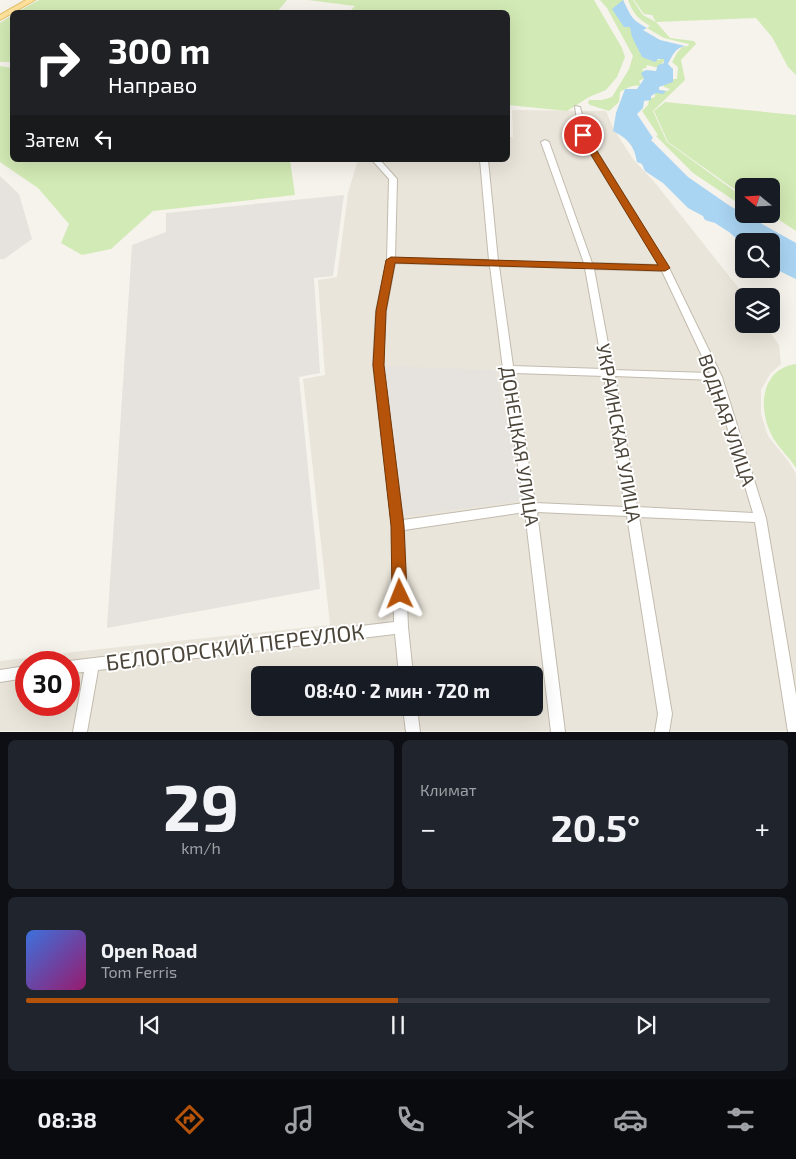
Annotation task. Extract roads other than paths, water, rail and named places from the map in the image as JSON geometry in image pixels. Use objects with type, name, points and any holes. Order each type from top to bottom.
[{"type":"main road","points":[[14,10],[31,0]]},
{"type":"street","name":"ВОДНАЯ УЛИЦА","points":[[577,107],[583,135],[665,268],[717,377],[760,518],[795,732]]},
{"type":"street","name":"УКРАИНСКАЯ УЛИЦА","points":[[544,142],[589,266],[609,373],[665,714],[662,732]]},
{"type":"street","points":[[378,162],[393,179],[391,260],[381,311],[378,365],[398,526],[400,627],[405,666]]},
{"type":"street","name":"ДОНЕЦКАЯ УЛИЦА","points":[[484,162],[494,264],[508,369],[530,507],[558,732]]},
{"type":"street","points":[[391,260],[665,268]]},
{"type":"street","points":[[508,369],[717,377]]},
{"type":"street","points":[[398,526],[530,507],[760,518]]},
{"type":"street","name":"БЕЛОГОРСКИЙ ПЕРЕУЛОК","points":[[80,666],[400,627]]},
{"type":"street","points":[[80,732],[92,664]]},
{"type":"street","points":[[0,676],[15,674]]},
{"type":"street","points":[[411,716],[413,732]]},
{"type":"water","points":[[623,0],[634,19],[647,28],[643,30],[660,40],[685,46],[676,50],[668,64],[673,69],[673,82],[659,87],[659,90],[666,91],[663,94],[656,93],[651,96],[651,100],[644,101],[643,108],[637,114],[653,138],[651,140],[688,177],[735,209],[735,223],[760,223],[778,233],[735,233],[735,237],[715,223],[705,220],[703,216],[688,208],[663,183],[645,171],[642,164],[637,162],[630,143],[613,131],[616,113],[625,89],[637,89],[644,79],[641,73],[646,70],[656,71],[658,65],[664,63],[664,59],[658,59],[655,62],[642,57],[632,37],[630,27],[624,27],[612,9]]},
{"type":"water","points":[[780,234],[796,243],[796,279],[780,271]]}]
